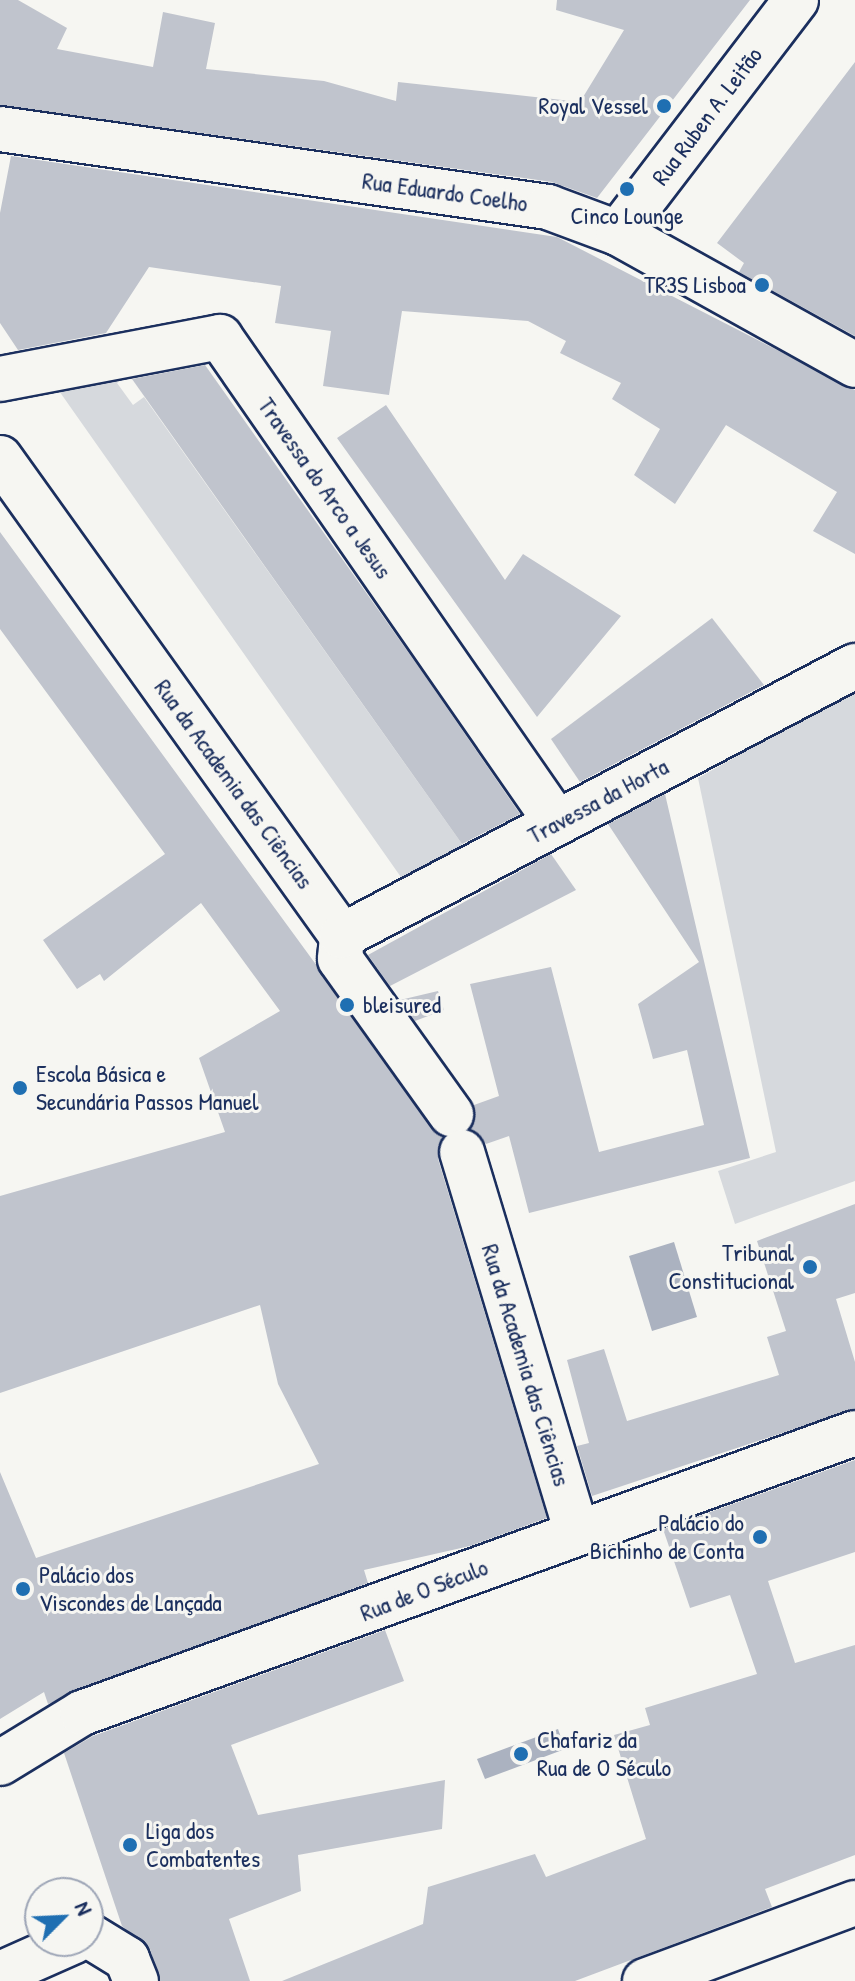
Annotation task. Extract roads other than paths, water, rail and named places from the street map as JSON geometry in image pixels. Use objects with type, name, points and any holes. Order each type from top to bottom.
[{"type":"street","name":"Rua Ruben A. Leitão","points":[[618,233],[796,0]]},
{"type":"street","name":"Rua Eduardo Coelho","points":[[0,129],[548,207],[618,233],[855,365]]},
{"type":"street","name":"Travessa do Arco a Jesus","points":[[0,379],[220,337],[557,823]]},
{"type":"street","name":"Rua da Academia das Ciências","points":[[0,458],[342,936],[340,959],[457,1133],[577,1532]]},
{"type":"street","name":"Travessa da Horta","points":[[342,936],[855,666]]},
{"type":"street","name":"Rua de O Século","points":[[0,1763],[82,1713],[855,1433]]},
{"type":"street","points":[[645,1981],[855,1903]]},
{"type":"street","points":[[104,1945],[127,1959],[136,1981]]},
{"type":"street","points":[[0,1974],[38,1957]]},
{"type":"place","name":"Royal Vessel","points":[[664,106]]},
{"type":"place","name":"Cinco Lounge","points":[[627,189]]},
{"type":"place","name":"TR3S Lisboa","points":[[762,285]]},
{"type":"place","name":"bleisured","points":[[347,1005]]},
{"type":"place","name":"Escola Básica e Secundária Passos Manuel","points":[[20,1088]]},
{"type":"place","name":"Tribunal Constitucional","points":[[810,1267]]},
{"type":"place","name":"Palácio do Bichinho de Conta","points":[[760,1537]]},
{"type":"place","name":"Palácio dos Viscondes de Lançada","points":[[23,1589]]},
{"type":"place","name":"Chafariz da Rua de O Século","points":[[521,1754]]},
{"type":"place","name":"Liga dos Combatentes","points":[[130,1845]]}]
